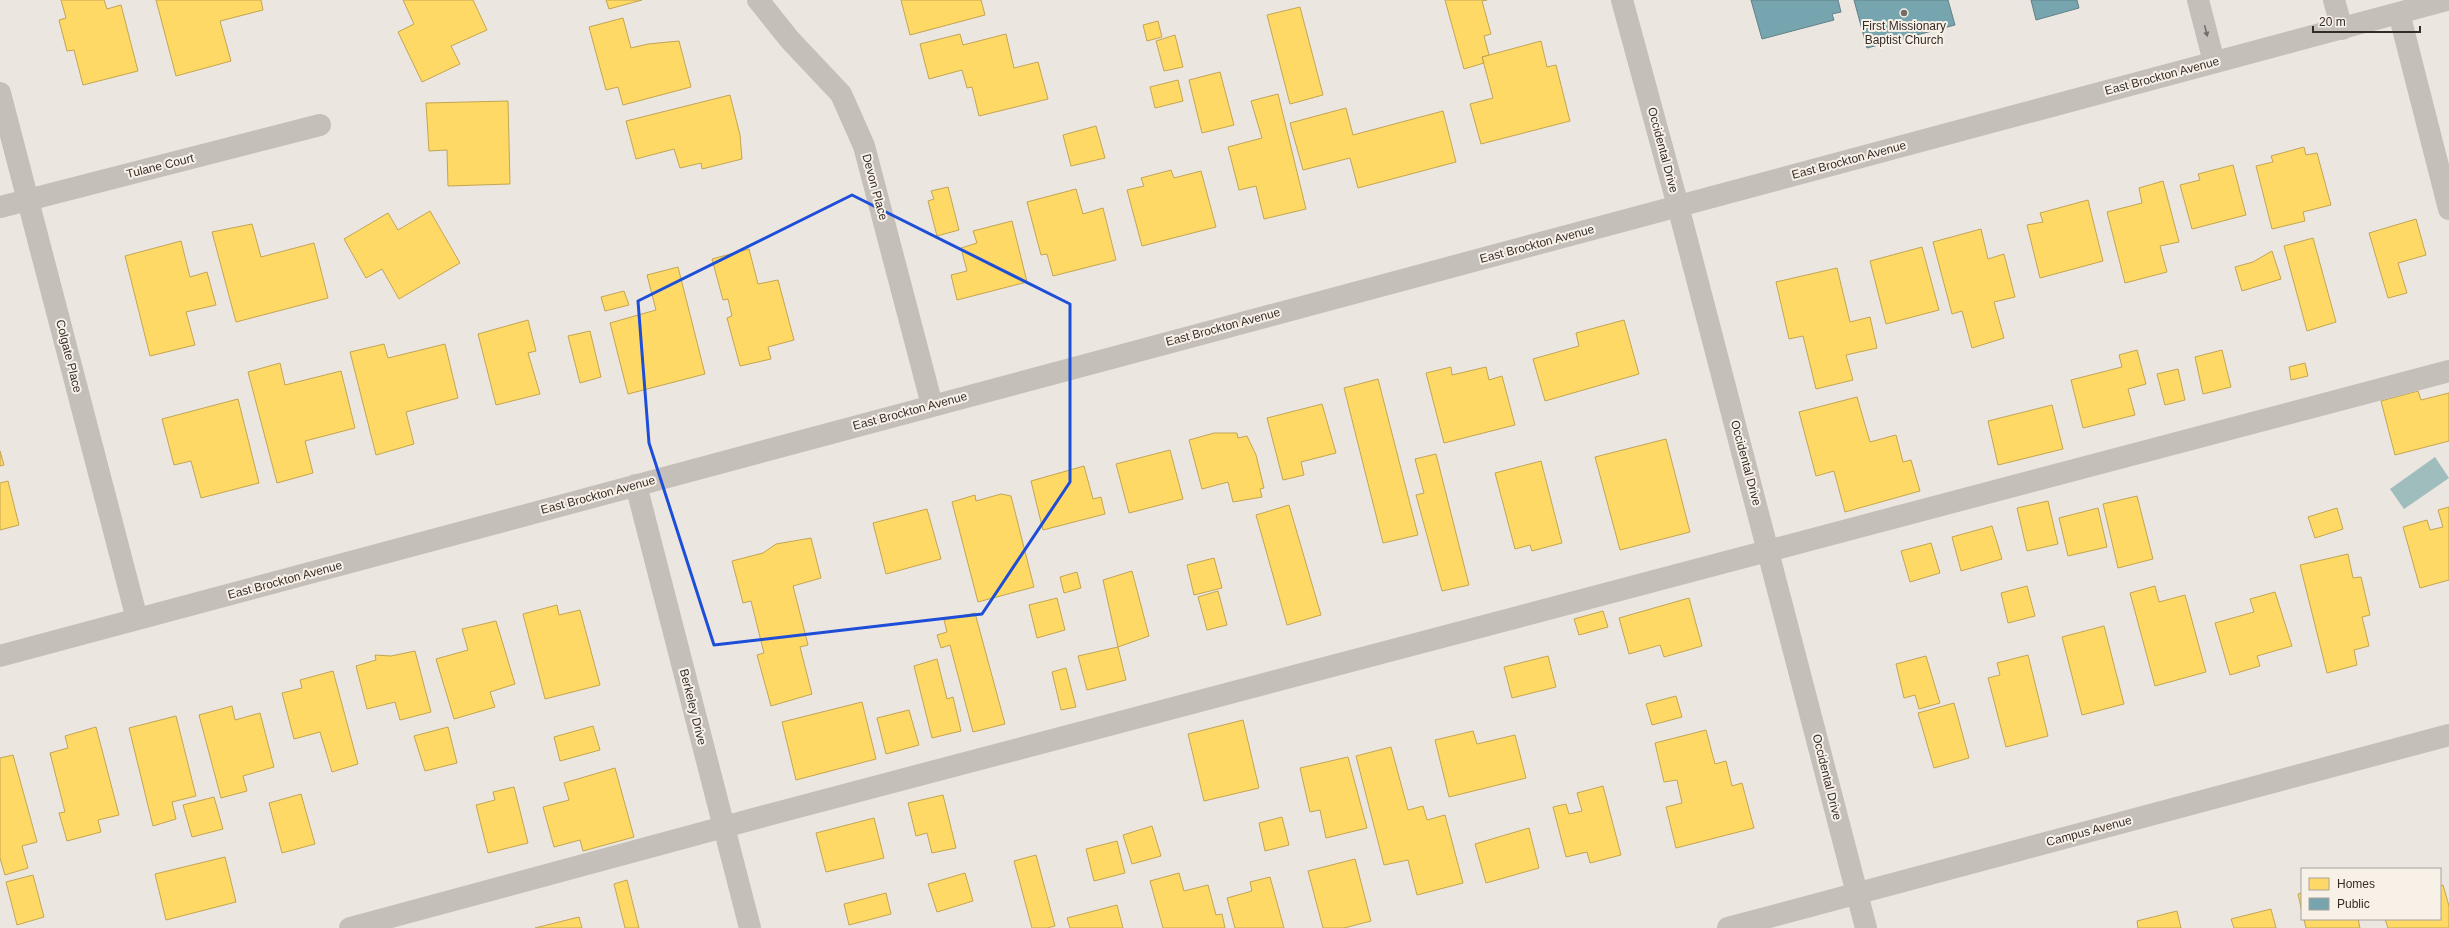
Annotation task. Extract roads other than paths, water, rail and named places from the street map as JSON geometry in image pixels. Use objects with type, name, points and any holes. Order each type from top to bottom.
[{"type":"street","name":"Devon Place","points":[[758,0],[790,40],[841,94],[864,146],[932,405]]},
{"type":"street","name":"Occidental Drive","points":[[1622,0],[1769,551],[1866,928]]},
{"type":"street","points":[[2198,0],[2214,62]]},
{"type":"street","points":[[2334,0],[2342,29]]},
{"type":"street","name":"East Brockton Avenue","points":[[0,656],[2447,0]]},
{"type":"street","points":[[2399,13],[2449,209]]},
{"type":"street","name":"Colgate Place","points":[[0,93],[137,620]]},
{"type":"street","name":"Tulane Court","points":[[0,207],[320,125]]},
{"type":"street","points":[[350,928],[723,827],[2449,371]]},
{"type":"street","name":"Berkeley Drive","points":[[636,485],[750,928]]},
{"type":"street","name":"Campus Avenue","points":[[1728,928],[2449,735]]},
{"type":"water","points":[[2435,457],[2449,478],[2404,509],[2390,489]]},
{"type":"place","name":"First Missionary Baptist Church","points":[[1904,13]]}]
